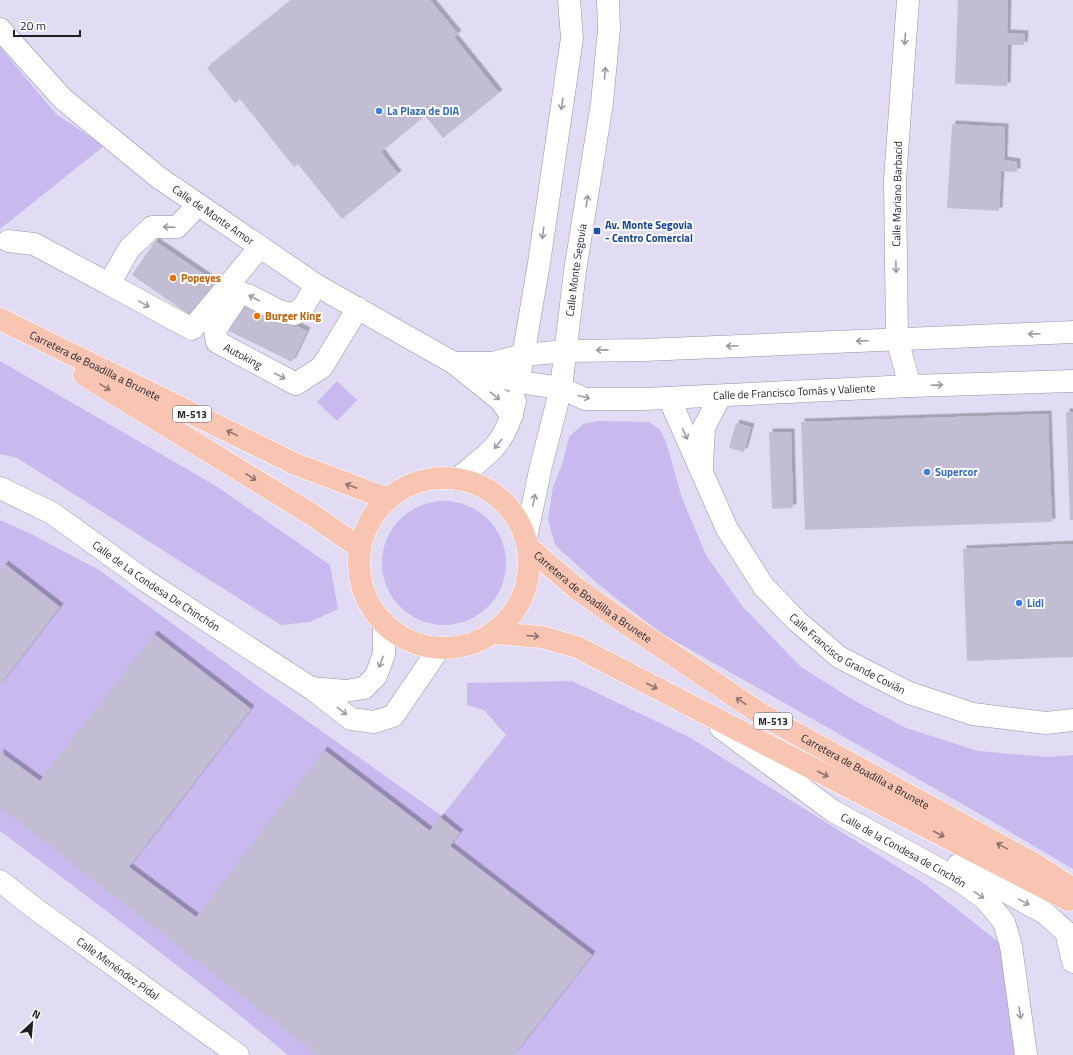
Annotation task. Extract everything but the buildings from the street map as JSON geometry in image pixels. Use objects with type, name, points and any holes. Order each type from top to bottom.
[{"type":"main road","name":"Carretera de Boadilla a Brunete","points":[[0,319],[295,464],[388,499]]},
{"type":"main road","name":"Carretera de Boadilla a Brunete","points":[[0,323],[311,514],[360,548]]},
{"type":"main road","name":"M-513","points":[[432,479],[457,479],[475,484],[492,493],[507,505],[518,521],[527,543],[530,567],[526,586],[519,604],[508,620],[494,633],[480,641],[464,646],[439,649],[413,643],[398,635],[384,623],[371,607],[363,588],[359,568],[360,548],[370,521],[388,499],[409,486],[432,479]]},
{"type":"main road","name":"Carretera de Boadilla a Brunete","points":[[527,543],[576,588],[764,716],[1036,864],[1073,889]]},
{"type":"main road","name":"Carretera de Boadilla a Brunete","points":[[494,633],[542,637],[577,647],[1073,903]]},
{"type":"street","points":[[563,0],[572,38]]},
{"type":"street","points":[[457,479],[493,450],[504,436],[512,416],[539,263],[572,38],[570,0]]},
{"type":"street","points":[[602,0],[609,30]]},
{"type":"street","name":"Calle Monte Segovia","points":[[527,543],[541,466],[561,388],[575,271],[602,102],[609,30],[608,0]]},
{"type":"street","name":"Calle Mariano Barbacid","points":[[908,0],[895,180],[897,339],[910,386]]},
{"type":"street","name":"Calle de Monte Amor","points":[[0,29],[63,99],[158,177],[316,285],[454,363],[500,400],[512,416]]},
{"type":"street","points":[[109,284],[129,249],[152,227],[177,228],[198,205]]},
{"type":"street","points":[[8,241],[34,244],[216,342]]},
{"type":"street","points":[[192,330],[260,247]]},
{"type":"street","name":"Autoking","points":[[316,285],[304,306],[295,314],[281,312],[248,295],[240,293],[215,330],[216,342],[296,384],[322,367],[358,308]]},
{"type":"street","points":[[523,355],[566,351],[644,350],[1073,332]]},
{"type":"street","name":"Calle de Monte Amor","points":[[454,363],[494,363],[523,355]]},
{"type":"street","name":"Calle de Monte Amor","points":[[454,363],[519,382]]},
{"type":"street","name":"Calle de Francisco Tomás y Valiente","points":[[519,382],[561,388],[585,399],[669,398],[910,386],[1073,381]]},
{"type":"street","name":"Calle Francisco Grande Covián","points":[[702,470],[704,427],[720,396]]},
{"type":"street","name":"Calle Francisco Grande Covián","points":[[669,398],[727,529],[764,587],[797,621],[839,657],[908,693],[973,714],[1046,723],[1073,720]]},
{"type":"street","name":"Calle de La Condesa De Chinchón","points":[[0,488],[52,513],[146,581],[311,688],[352,719],[374,722],[393,716],[439,649]]},
{"type":"street","name":"Calle de La Condesa De Chinchón","points":[[311,688],[346,690],[364,688],[376,676],[384,654],[384,623]]},
{"type":"street","points":[[689,705],[823,792],[1046,914],[1066,932],[1073,962]]},
{"type":"street","name":"Calle de la Condesa de Cinchón","points":[[689,705],[833,811],[957,879],[985,899],[1004,922],[1011,946],[1026,1055]]},
{"type":"street","points":[[1036,864],[1073,878]]},
{"type":"street","name":"Calle Menéndez Pidal","points":[[0,881],[37,910],[238,1055]]},
{"type":"shaded area","points":[[0,47],[56,114],[104,146],[0,229]]},
{"type":"shaded area","points":[[0,361],[216,486],[330,565],[338,609],[310,622],[281,625],[17,458],[0,454]]},
{"type":"shaded area","points":[[337,381],[357,400],[337,421],[317,402]]},
{"type":"shaded area","points":[[598,421],[649,422],[660,430],[666,442],[682,498],[706,555],[742,606],[801,667],[855,701],[906,728],[978,751],[1048,757],[1073,755],[1073,869],[978,813],[661,633],[598,584],[555,545],[548,519],[553,487],[562,465],[569,437],[583,424]]},
{"type":"shaded area","points":[[444,501],[456,502],[468,506],[478,511],[488,519],[496,529],[501,539],[505,551],[505,575],[501,587],[496,597],[488,607],[478,615],[468,620],[456,624],[444,625],[432,624],[420,620],[410,615],[400,607],[392,597],[387,587],[383,575],[382,563],[383,551],[387,539],[392,529],[400,519],[410,511],[420,506],[432,502]]},
{"type":"shaded area","points":[[0,520],[31,534],[99,570],[266,692],[442,816],[506,735],[484,710],[467,705],[467,683],[572,681],[689,737],[925,884],[1001,944],[1015,1055],[288,1055],[110,913],[0,831]]},
{"type":"place","name":"La Plaza de DIA","points":[[379,111]]},
{"type":"place","name":"Av. Monte Segovia - Centro Comercial","points":[[597,231]]},
{"type":"place","name":"Popeyes","points":[[173,278]]},
{"type":"place","name":"Burger King","points":[[257,316]]},
{"type":"place","name":"Supercor","points":[[927,472]]},
{"type":"place","name":"Lidl","points":[[1019,603]]}]
